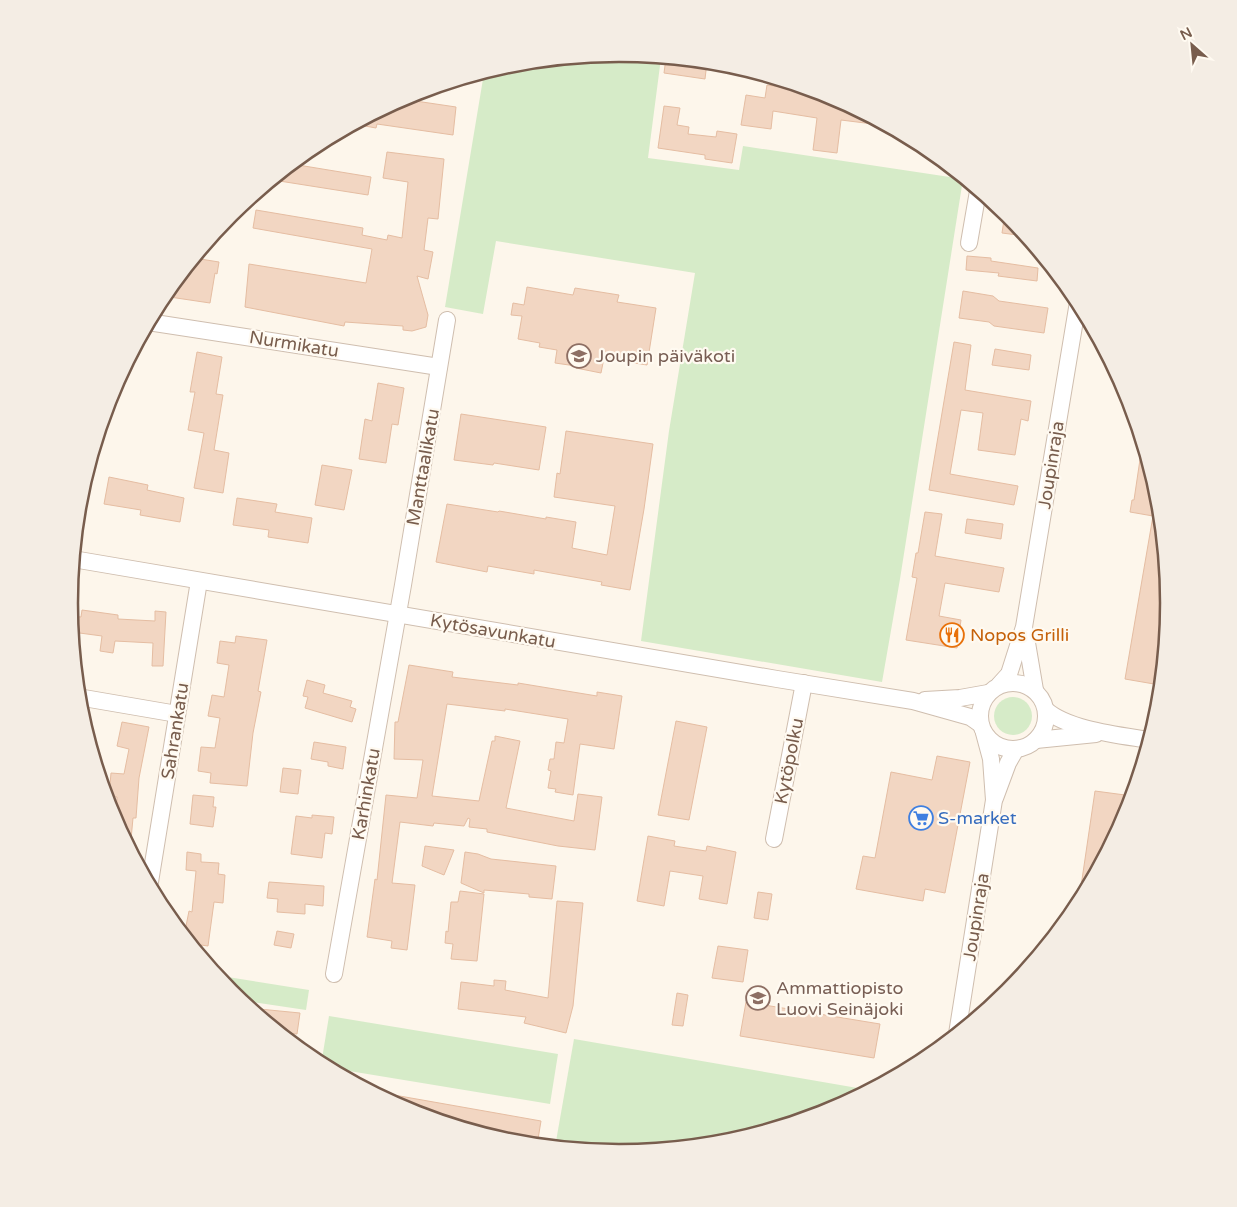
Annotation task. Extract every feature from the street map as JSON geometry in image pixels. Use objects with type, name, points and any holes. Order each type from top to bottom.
[{"type":"street","points":[[969,243],[977,199]]},
{"type":"street","name":"Joupinraja","points":[[993,689],[1009,674],[1024,627],[1076,315]]},
{"type":"street","name":"Manttaalikatu","points":[[397,614],[448,320]]},
{"type":"street","name":"Nurmikatu","points":[[156,323],[440,367]]},
{"type":"street","name":"Kytösavunkatu","points":[[80,560],[913,701],[970,717],[982,729]]},
{"type":"street","name":"Sahrankatu","points":[[151,876],[199,581]]},
{"type":"street","name":"Karhinkatu","points":[[334,974],[397,614]]},
{"type":"street","name":"Joupinraja","points":[[1024,627],[1035,690]]},
{"type":"street","points":[[1018,682],[1035,690],[1042,699],[1046,710],[1046,721],[1043,731],[1036,740],[1016,750],[997,746],[982,729],[979,713],[982,702],[993,689],[1008,683],[1018,682]]},
{"type":"street","name":"Kytöpolku","points":[[774,839],[804,683]]},
{"type":"street","name":"Kytösavunkatu","points":[[913,701],[960,698],[993,689]]},
{"type":"street","points":[[86,699],[177,714]]},
{"type":"street","points":[[1046,710],[1055,718],[1106,733],[1142,739]]},
{"type":"street","name":"Joupinraja","points":[[982,729],[991,758],[994,800]]},
{"type":"street","points":[[1036,740],[1106,733]]},
{"type":"street","name":"Joupinraja","points":[[959,1024],[994,800],[1008,763],[1016,750]]},
{"type":"green space","points":[[618,62],[660,65],[648,158],[739,170],[743,146],[952,177],[962,186],[882,682],[641,641],[669,431],[695,273],[496,241],[483,314],[445,307],[483,80],[548,67]]},
{"type":"green space","points":[[1013,697],[1020,698],[1026,703],[1031,709],[1031,723],[1026,729],[1020,734],[1013,735],[1006,734],[1000,729],[995,723],[994,716],[995,709],[1000,703],[1006,698]]},
{"type":"green space","points":[[228,977],[309,990],[306,1010],[254,1002]]},
{"type":"green space","points":[[329,1016],[558,1054],[550,1104],[345,1070],[322,1056]]},
{"type":"green space","points":[[574,1039],[859,1088],[792,1116],[724,1134],[654,1143],[618,1144],[556,1141]]},
{"type":"building","points":[[665,65],[706,70],[705,79],[664,73]]},
{"type":"building","points":[[767,85],[792,91],[868,123],[841,120],[837,153],[813,150],[817,118],[773,111],[771,129],[741,125],[746,95],[765,98]]},
{"type":"building","points":[[418,101],[456,107],[453,135],[377,124],[376,128],[365,126]]},
{"type":"building","points":[[664,106],[680,108],[677,125],[689,127],[688,134],[716,137],[717,131],[737,134],[732,163],[705,159],[705,155],[658,148]]},
{"type":"building","points":[[387,152],[444,159],[438,219],[428,218],[424,250],[433,252],[428,279],[417,276],[428,315],[426,327],[412,331],[403,330],[403,326],[345,322],[344,326],[245,307],[249,264],[366,283],[372,249],[253,228],[256,210],[363,228],[362,235],[387,240],[388,235],[402,238],[408,182],[383,178]]},
{"type":"building","points":[[301,166],[371,177],[368,195],[281,181]]},
{"type":"building","points":[[1003,224],[1013,234],[1002,233]]},
{"type":"building","points":[[967,256],[991,258],[991,261],[1038,268],[1037,281],[998,276],[999,273],[966,270]]},
{"type":"building","points":[[202,259],[219,262],[217,274],[215,273],[210,303],[173,297]]},
{"type":"building","points":[[527,287],[573,295],[575,288],[619,295],[617,302],[656,308],[647,365],[604,358],[601,373],[576,368],[576,366],[555,363],[557,350],[539,347],[540,343],[518,339],[522,316],[511,315],[513,303],[524,305]]},
{"type":"building","points":[[963,291],[993,296],[999,301],[1048,308],[1044,333],[994,326],[989,322],[959,318]]},
{"type":"building","points":[[954,342],[971,345],[965,390],[1031,401],[1028,421],[1021,419],[1015,455],[978,450],[983,413],[961,410],[950,474],[1018,486],[1014,505],[929,490]]},
{"type":"building","points":[[995,349],[1031,355],[1029,370],[992,365]]},
{"type":"building","points":[[197,352],[222,357],[216,394],[223,395],[214,450],[229,453],[223,493],[194,488],[204,433],[188,430],[195,392],[190,392]]},
{"type":"building","points":[[378,383],[404,388],[398,425],[392,424],[386,463],[359,459],[365,419],[372,421]]},
{"type":"building","points":[[461,414],[546,427],[539,470],[494,463],[493,465],[454,460]]},
{"type":"building","points":[[566,431],[653,444],[630,590],[601,585],[602,582],[534,570],[534,574],[488,566],[487,572],[436,562],[447,504],[576,522],[572,548],[607,555],[615,506],[554,497],[557,473],[560,474]]},
{"type":"building","points":[[1140,460],[1152,516],[1130,512],[1132,500],[1134,500]]},
{"type":"building","points":[[322,465],[352,470],[344,510],[315,505]]},
{"type":"building","points":[[109,477],[148,485],[147,490],[184,498],[180,522],[140,515],[141,510],[104,504]]},
{"type":"building","points":[[237,498],[277,504],[275,512],[312,518],[308,543],[268,537],[269,530],[233,525]]},
{"type":"building","points":[[925,512],[942,514],[935,556],[1004,568],[999,592],[945,583],[939,616],[961,620],[957,648],[906,640],[917,578],[912,577]]},
{"type":"building","points":[[967,519],[1003,524],[1001,539],[965,533]]},
{"type":"building","points":[[1153,519],[1160,604],[1153,684],[1125,679]]},
{"type":"building","points":[[82,610],[118,615],[118,619],[155,621],[155,611],[166,612],[163,666],[152,666],[153,643],[115,641],[113,653],[100,651],[102,636],[79,633],[78,617],[81,617]]},
{"type":"building","points":[[236,636],[267,640],[258,691],[261,692],[253,733],[247,786],[210,783],[211,773],[198,771],[201,747],[215,748],[220,718],[208,716],[212,695],[224,697],[229,665],[217,663],[220,641],[235,643]]},
{"type":"building","points":[[409,665],[453,672],[452,677],[518,685],[518,683],[597,696],[597,692],[622,696],[614,749],[580,744],[573,795],[555,792],[556,789],[548,788],[551,771],[548,770],[550,759],[554,759],[556,742],[564,743],[568,719],[505,709],[505,711],[447,704],[432,796],[479,801],[492,741],[495,741],[495,736],[520,741],[506,808],[574,821],[578,794],[602,797],[595,850],[558,846],[487,832],[487,829],[469,827],[470,819],[468,818],[464,826],[434,823],[433,826],[400,822],[392,883],[415,885],[407,950],[391,948],[392,941],[367,937],[375,879],[377,880],[386,795],[417,798],[423,760],[394,759],[395,722],[398,722]]},
{"type":"building","points":[[307,680],[325,685],[323,693],[352,701],[350,707],[356,709],[352,722],[305,708],[308,697],[303,696]]},
{"type":"building","points":[[676,721],[707,727],[689,820],[658,815]]},
{"type":"building","points":[[122,722],[149,727],[139,778],[136,818],[133,818],[131,839],[117,805],[117,797],[113,797],[110,787],[111,773],[124,774],[129,749],[117,746]]},
{"type":"building","points":[[314,742],[346,747],[343,769],[328,766],[328,762],[311,759]]},
{"type":"building","name":"S-market","points":[[937,756],[970,762],[945,893],[925,889],[923,901],[856,889],[863,856],[875,858],[891,772],[932,780]]},
{"type":"building","points":[[283,768],[301,770],[298,794],[280,792]]},
{"type":"building","points":[[1095,791],[1124,795],[1104,843],[1082,883]]},
{"type":"building","points":[[193,795],[214,797],[213,807],[216,807],[213,827],[190,824]]},
{"type":"building","points":[[312,815],[334,817],[332,834],[325,833],[322,858],[291,854],[296,816],[312,818]]},
{"type":"building","points":[[648,836],[675,841],[674,846],[706,851],[707,846],[736,852],[727,904],[699,899],[703,876],[670,871],[664,906],[637,901]]},
{"type":"building","points":[[425,846],[454,850],[444,875],[422,866]]},
{"type":"building","points":[[187,852],[201,854],[201,862],[219,863],[218,874],[225,875],[223,903],[214,902],[208,946],[201,945],[201,947],[184,926],[186,926],[189,911],[192,912],[196,871],[186,870]]},
{"type":"building","points":[[465,852],[491,859],[556,866],[552,899],[529,897],[529,894],[484,890],[484,893],[461,883]]},
{"type":"building","points":[[269,882],[324,886],[323,906],[305,904],[305,914],[277,912],[278,899],[267,898]]},
{"type":"building","points":[[460,891],[484,894],[477,961],[451,959],[453,944],[445,943],[451,902],[458,902]]},
{"type":"building","points":[[758,892],[772,894],[768,920],[754,918]]},
{"type":"building","points":[[557,901],[583,903],[573,1006],[566,1033],[524,1023],[526,1017],[458,1009],[461,982],[494,986],[494,980],[506,981],[505,990],[548,998]]},
{"type":"building","points":[[277,931],[294,934],[291,948],[274,945]]},
{"type":"building","points":[[718,946],[748,950],[743,982],[712,978]]},
{"type":"building","points":[[677,993],[688,995],[683,1026],[672,1025]]},
{"type":"building","points":[[746,1002],[880,1024],[874,1058],[740,1036]]},
{"type":"building","points":[[261,1009],[300,1013],[297,1034],[289,1033]]},
{"type":"building","points":[[392,1095],[541,1121],[538,1138],[513,1134],[445,1116]]},
{"type":"place","name":"Joupin päiväkoti","points":[[579,356]]},
{"type":"place","name":"Nopos Grilli","points":[[952,635]]},
{"type":"place","name":"S-market","points":[[921,818]]},
{"type":"place","name":"Ammattiopisto Luovi Seinäjoki","points":[[758,998]]}]
